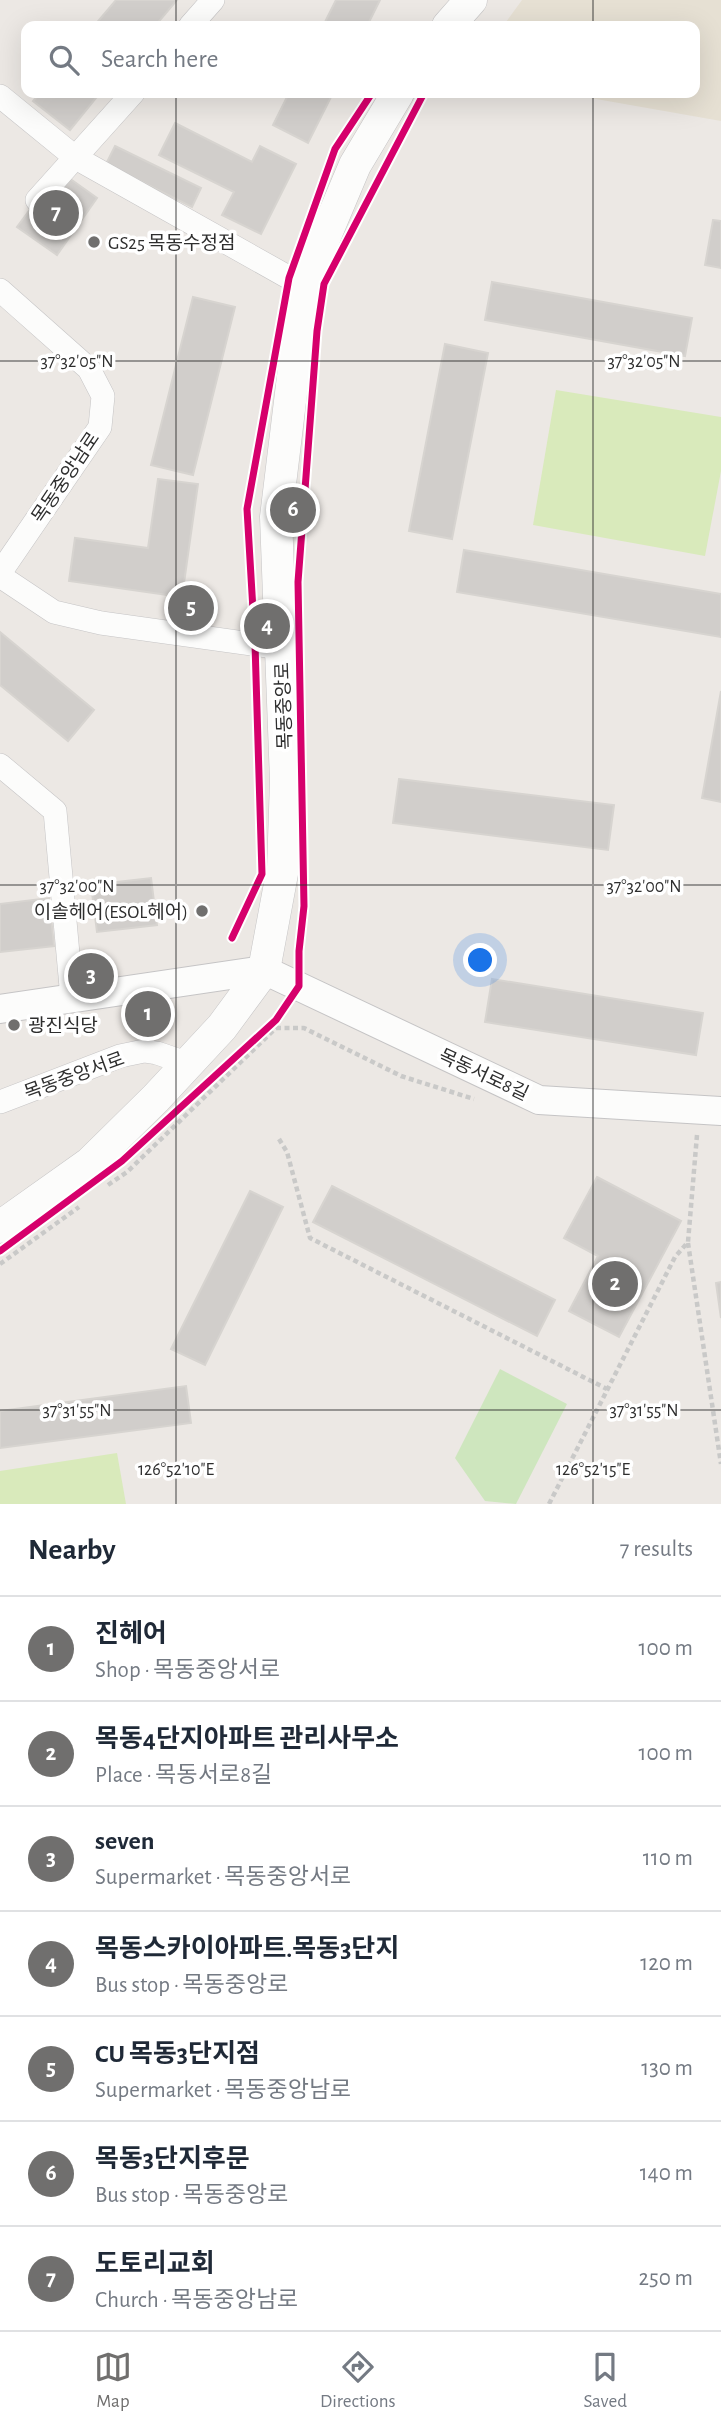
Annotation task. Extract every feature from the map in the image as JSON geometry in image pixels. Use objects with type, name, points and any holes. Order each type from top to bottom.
[{"type":"main road","points":[[452,21],[471,0]]},
{"type":"main road","name":"목동중앙로","points":[[0,1227],[90,1163],[222,1027],[264,970],[282,868],[286,781],[276,517],[304,286],[355,165],[395,98]]},
{"type":"street","points":[[194,21],[213,0]]},
{"type":"street","points":[[0,96],[76,158],[304,286]]},
{"type":"street","points":[[37,200],[129,98]]},
{"type":"street","name":"목동중앙남로","points":[[0,289],[89,369],[103,396],[100,427],[0,574],[54,612],[101,623],[281,648]]},
{"type":"street","points":[[0,765],[55,811],[72,998]]},
{"type":"street","points":[[0,1009],[264,970]]},
{"type":"street","name":"목동서로8길","points":[[264,970],[539,1100],[710,1111]]},
{"type":"street","name":"목동중앙서로","points":[[0,1102],[120,1056],[144,1051],[189,1063]]},
{"type":"path","points":[[192,1097],[276,1020],[299,986]]},
{"type":"path","points":[[710,1111],[688,1242],[721,1464]]},
{"type":"path","points":[[279,1139],[287,1152],[310,1238],[607,1389]]},
{"type":"path","points":[[549,1504],[675,1257],[688,1242]]},
{"type":"shaded area","points":[[522,0],[721,0],[721,121],[590,98],[700,98],[700,21],[507,21]]},
{"type":"green space","points":[[556,390],[721,417],[721,471],[705,556],[533,525]]},
{"type":"green space","points":[[500,1369],[567,1404],[516,1504],[485,1501],[455,1458]]},
{"type":"green space","points":[[117,1453],[126,1504],[0,1504],[0,1471]]},
{"type":"building","points":[[116,0],[177,0],[159,21],[98,21]]},
{"type":"building","points":[[336,0],[380,0],[370,21],[326,21]]},
{"type":"building","points":[[36,98],[96,98],[70,130],[33,101]]},
{"type":"building","points":[[286,98],[330,98],[308,143],[273,125]]},
{"type":"building","points":[[175,123],[252,162],[260,146],[296,164],[261,234],[222,215],[234,192],[159,155]]},
{"type":"building","points":[[115,146],[201,188],[192,207],[106,164]]},
{"type":"building","points":[[69,178],[97,198],[57,255],[17,227],[37,200]]},
{"type":"building","points":[[713,220],[721,221],[721,268],[705,265]]},
{"type":"building","points":[[492,282],[692,318],[685,356],[485,320]]},
{"type":"building","points":[[193,297],[235,307],[193,475],[151,465]]},
{"type":"building","points":[[445,344],[488,353],[452,539],[409,531]]},
{"type":"building","points":[[158,479],[198,484],[182,597],[69,581],[75,538],[148,548]]},
{"type":"building","points":[[464,550],[721,594],[721,637],[457,592]]},
{"type":"building","points":[[0,632],[94,710],[68,741],[0,685]]},
{"type":"building","points":[[721,691],[721,802],[702,798]]},
{"type":"building","points":[[399,779],[614,805],[608,850],[393,823]]},
{"type":"building","points":[[151,878],[157,925],[97,932],[91,885]]},
{"type":"building","points":[[49,898],[54,946],[0,952],[0,904]]},
{"type":"building","points":[[492,979],[703,1013],[696,1055],[485,1022]]},
{"type":"building","points":[[597,1177],[681,1221],[619,1337],[569,1311],[598,1256],[564,1238]]},
{"type":"building","points":[[332,1186],[555,1300],[537,1336],[313,1222]]},
{"type":"building","points":[[250,1191],[283,1207],[205,1365],[171,1349]]},
{"type":"building","points":[[721,1282],[721,1318],[716,1283]]},
{"type":"building","points":[[186,1386],[191,1423],[0,1448],[0,1411]]},
{"type":"cycle path","points":[[232,938],[262,874],[255,644],[247,509],[289,278],[335,149],[369,98]]},
{"type":"cycle path","points":[[0,1251],[122,1161],[276,1020],[299,986],[299,951],[304,906],[298,582],[317,331],[324,284],[421,98]]},
{"type":"place","name":"도토리교회","points":[[56,213]]},
{"type":"place","name":"GS25 목동수정점","points":[[94,242]]},
{"type":"place","name":"목동3단지후문","points":[[293,510]]},
{"type":"place","name":"CU 목동3단지점","points":[[191,608]]},
{"type":"place","name":"목동스카이아파트.목동3단지","points":[[267,626]]},
{"type":"place","name":"이솔헤어(ESOL헤어)","points":[[202,911]]},
{"type":"place","name":"seven","points":[[91,976]]},
{"type":"place","name":"진헤어","points":[[148,1014]]},
{"type":"place","name":"광진식당","points":[[14,1025]]},
{"type":"place","name":"목동4단지아파트 관리사무소","points":[[615,1284]]}]
